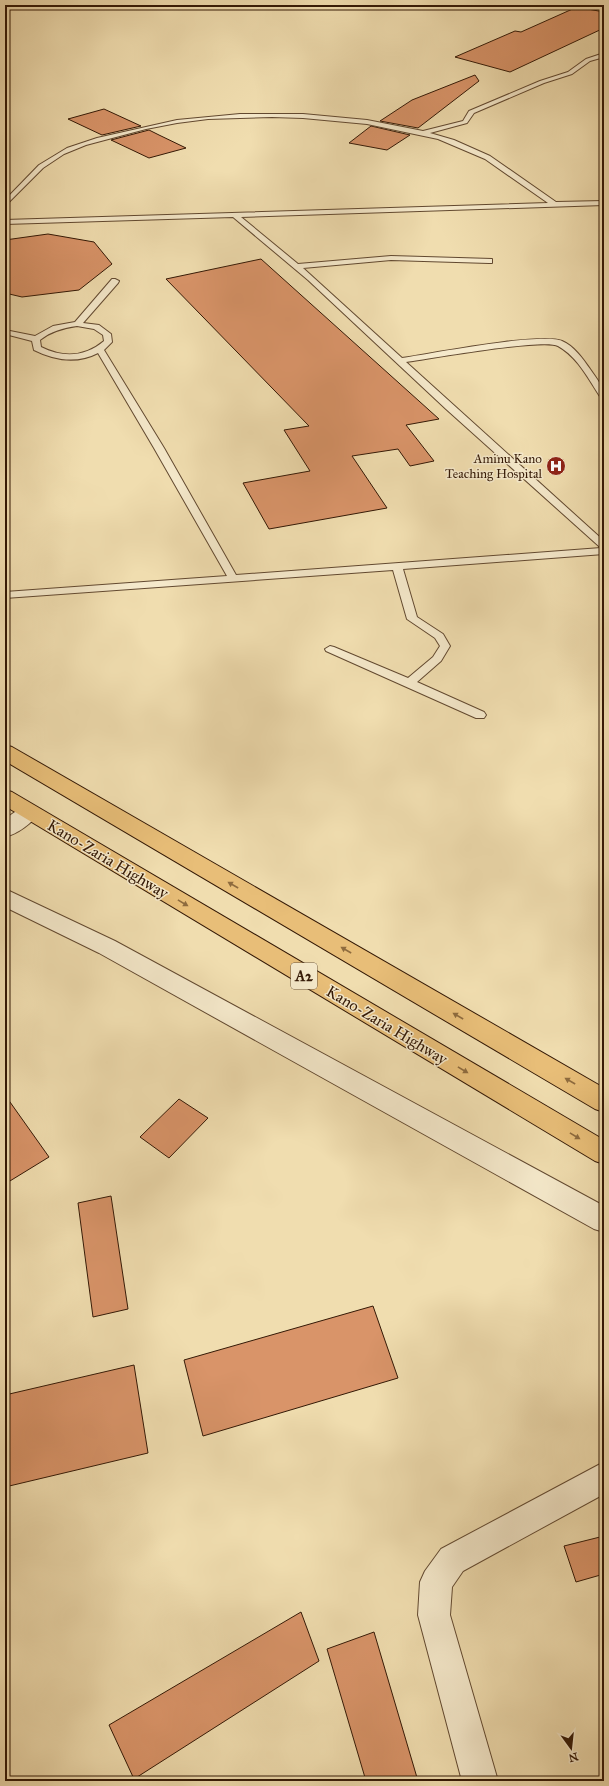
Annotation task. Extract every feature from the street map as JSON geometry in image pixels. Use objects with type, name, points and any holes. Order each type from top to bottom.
[{"type":"highway","points":[[5,752],[604,1101]]},
{"type":"highway","name":"Kano-Zaria Highway","points":[[5,798],[604,1153]]},
{"type":"street","points":[[5,830],[29,812]]},
{"type":"street","points":[[5,897],[106,947],[604,1220]]},
{"type":"street","points":[[480,1781],[434,1615],[436,1582],[452,1560],[604,1477]]},
{"type":"lane","points":[[423,133],[465,122],[472,112],[542,82],[570,73],[588,60],[604,55]]},
{"type":"lane","points":[[5,204],[28,177],[56,156],[82,144],[191,118],[258,114],[308,116],[386,125],[423,133],[478,152],[555,205]]},
{"type":"lane","points":[[5,222],[604,203]]},
{"type":"lane","points":[[234,214],[296,266],[604,546]]},
{"type":"lane","points":[[296,266],[391,258],[489,261]]},
{"type":"lane","points":[[77,324],[115,281]]},
{"type":"lane","points":[[77,324],[96,327],[107,334],[108,342],[100,350],[84,356],[59,357],[48,355],[37,348],[36,339],[45,331],[61,326],[77,324]]},
{"type":"lane","points":[[5,332],[36,339]]},
{"type":"lane","points":[[399,360],[506,345],[544,341],[560,343],[578,358],[604,396]]},
{"type":"lane","points":[[100,350],[159,448],[232,578]]},
{"type":"lane","points":[[5,595],[604,551]]},
{"type":"lane","points":[[397,566],[412,619],[439,636],[445,646],[437,659],[409,683]]},
{"type":"lane","points":[[330,649],[480,715]]},
{"type":"building","points":[[577,7],[604,12],[604,28],[510,72],[455,57],[515,31],[521,32]]},
{"type":"building","points":[[475,75],[479,81],[418,128],[380,121],[412,100]]},
{"type":"building","points":[[104,109],[141,126],[102,135],[68,119]]},
{"type":"building","points":[[371,126],[410,135],[387,150],[349,143]]},
{"type":"building","points":[[149,130],[186,148],[149,158],[111,140]]},
{"type":"building","points":[[48,234],[94,242],[112,264],[79,290],[22,297],[5,293],[5,240]]},
{"type":"building","points":[[261,259],[439,419],[406,425],[434,461],[410,466],[398,449],[352,456],[387,508],[269,529],[243,483],[310,471],[284,430],[309,426],[166,279]]},
{"type":"building","points":[[5,1095],[49,1157],[5,1184]]},
{"type":"building","points":[[179,1099],[208,1118],[169,1158],[140,1137]]},
{"type":"building","points":[[111,1196],[128,1309],[93,1317],[78,1203]]},
{"type":"building","points":[[373,1306],[398,1378],[203,1436],[184,1360]]},
{"type":"building","points":[[134,1365],[148,1453],[5,1487],[5,1395]]},
{"type":"building","points":[[604,1536],[604,1574],[576,1582],[564,1546]]},
{"type":"building","points":[[301,1612],[319,1661],[134,1779],[109,1725]]},
{"type":"building","points":[[374,1632],[418,1781],[366,1781],[327,1649]]},
{"type":"place","name":"Aminu Kano Teaching Hospital","points":[[556,466]]}]
